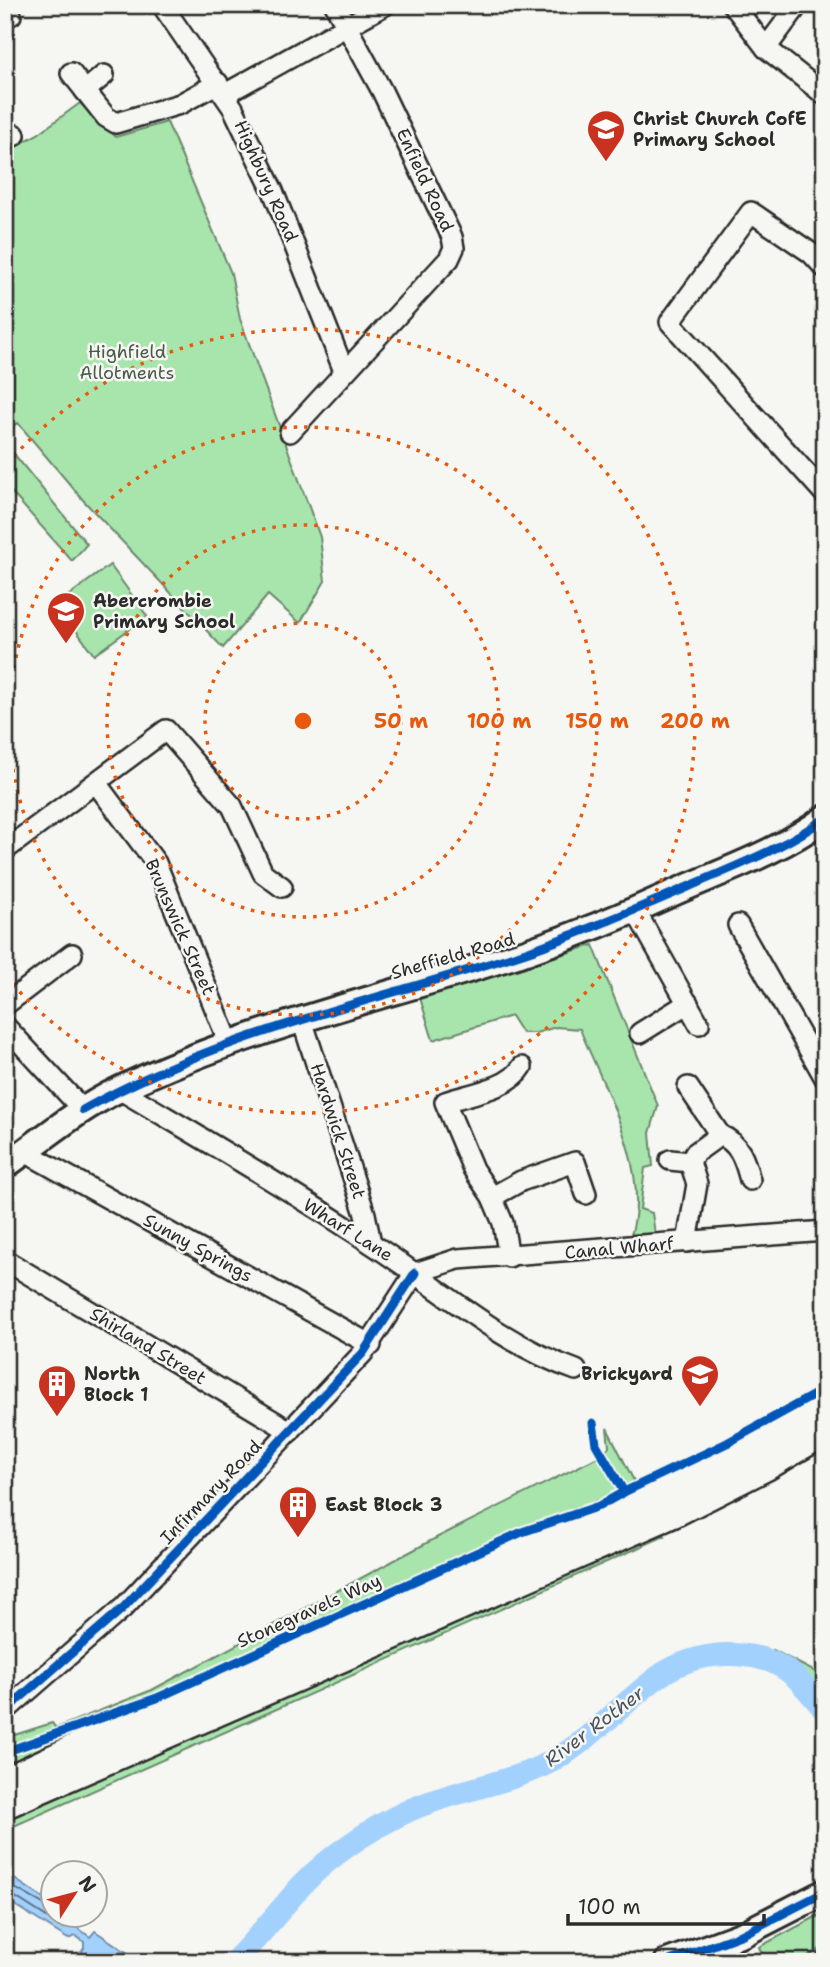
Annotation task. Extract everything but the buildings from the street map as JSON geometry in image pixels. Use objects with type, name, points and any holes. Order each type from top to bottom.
[{"type":"highway","points":[[5,1782],[183,1698],[658,1491],[825,1406]]},
{"type":"highway","points":[[5,1804],[673,1513],[766,1466],[825,1431]]},
{"type":"main road","name":"Sheffield Road","points":[[15,1158],[83,1110],[119,1089],[229,1043],[338,1006],[525,952],[635,910],[822,826]]},
{"type":"main road","points":[[667,1962],[743,1934],[825,1892]]},
{"type":"street","name":"Highbury Road","points":[[162,5],[222,88],[273,191],[344,371]]},
{"type":"street","name":"Enfield Road","points":[[290,432],[449,259],[454,248],[452,237],[412,152],[335,5]]},
{"type":"street","points":[[71,74],[106,117],[116,123],[222,88],[348,27],[385,5]]},
{"type":"street","points":[[733,5],[766,48],[825,95]]},
{"type":"street","points":[[766,48],[798,5]]},
{"type":"street","points":[[85,91],[104,75]]},
{"type":"street","points":[[825,268],[811,253],[751,212],[670,322],[825,495]]},
{"type":"street","points":[[5,850],[166,730],[232,806],[263,873],[282,887]]},
{"type":"street","name":"Brunswick Street","points":[[96,783],[156,863],[229,1043]]},
{"type":"street","points":[[635,910],[699,1024]]},
{"type":"street","points":[[738,925],[825,1078]]},
{"type":"street","points":[[5,1005],[72,954]]},
{"type":"street","points":[[640,1033],[688,1003]]},
{"type":"street","name":"Hardwick Street","points":[[302,1020],[365,1214],[371,1244]]},
{"type":"street","points":[[5,1026],[83,1110]]},
{"type":"street","points":[[509,1257],[503,1223],[492,1197],[473,1169],[445,1101],[506,1081],[517,1076],[522,1067]]},
{"type":"street","points":[[688,1087],[720,1135],[736,1144],[746,1163],[750,1180]]},
{"type":"street","name":"Wharf Lane","points":[[119,1089],[371,1244],[453,1302],[542,1356],[576,1370]]},
{"type":"street","points":[[687,1242],[697,1184],[690,1162],[695,1153],[720,1135]]},
{"type":"street","name":"Sunny Springs","points":[[15,1158],[370,1345]]},
{"type":"street","points":[[670,1160],[690,1162]]},
{"type":"street","points":[[492,1197],[522,1181],[575,1162],[586,1194]]},
{"type":"street","name":"Canal Wharf","points":[[415,1273],[458,1259],[825,1231]]},
{"type":"street","name":"Shirland Street","points":[[5,1260],[290,1431]]},
{"type":"street","name":"Infirmary Road","points":[[5,1710],[123,1608],[290,1431],[370,1345],[415,1273]]},
{"type":"green space","name":"Highfield Allotments","points":[[80,103],[116,137],[167,122],[231,273],[240,319],[320,537],[325,581],[300,623],[268,595],[223,648],[83,500],[18,423],[5,429],[5,152],[38,134]]},
{"type":"green space","points":[[5,443],[87,544],[72,561],[5,485]]},
{"type":"green space","points":[[110,565],[147,616],[94,655],[57,604]]},
{"type":"green space","points":[[593,945],[658,1106],[650,1133],[653,1166],[645,1168],[640,1209],[652,1213],[655,1234],[631,1235],[636,1210],[630,1157],[612,1103],[580,1029],[556,1027],[536,1033],[522,1033],[511,1016],[433,1040],[420,998]]},
{"type":"green space","points":[[607,1428],[635,1483],[633,1495],[5,1772],[5,1738],[52,1723],[56,1728],[152,1690],[436,1538],[602,1455],[609,1447]]},
{"type":"green space","points":[[660,1531],[665,1536],[5,1830],[5,1813]]},
{"type":"green space","points":[[773,1650],[825,1677],[825,1698],[796,1671],[769,1654]]},
{"type":"green space","points":[[825,1912],[825,1946],[799,1962],[765,1962],[759,1947]]},
{"type":"water","points":[[10,1876],[38,1895],[38,1920],[5,1899],[5,1885]]},
{"type":"water","points":[[51,1928],[78,1928],[90,1937],[95,1931],[132,1956],[130,1962],[75,1962],[84,1948],[84,1942],[76,1936],[68,1939]]},
{"type":"waterway","name":"River Rother","points":[[234,1962],[301,1886],[352,1843],[410,1810],[519,1775],[554,1760],[582,1741],[658,1677],[689,1661],[725,1654],[761,1658],[792,1674],[825,1710]]},
{"type":"railway","points":[[804,1962],[825,1950]]},
{"type":"cycle path","points":[[83,1110],[189,1059],[300,1020],[526,952],[587,929],[758,856],[793,839],[825,818]]},
{"type":"cycle path","points":[[5,1711],[123,1608],[363,1353],[415,1273]]},
{"type":"cycle path","points":[[593,1423],[596,1444],[624,1492],[727,1443],[825,1389]]},
{"type":"cycle path","name":"Stonegravels Way","points":[[5,1752],[157,1698],[522,1532],[599,1506],[624,1492]]},
{"type":"cycle path","points":[[667,1962],[743,1934],[825,1892]]},
{"type":"place","name":"Christ Church CofE Primary School","points":[[606,163]]},
{"type":"place","name":"Abercrombie Primary School","points":[[66,645]]},
{"type":"place","name":"Brickyard","points":[[700,1408]]},
{"type":"place","name":"North Block 1","points":[[57,1418]]},
{"type":"place","name":"East Block 3","points":[[298,1539]]}]
